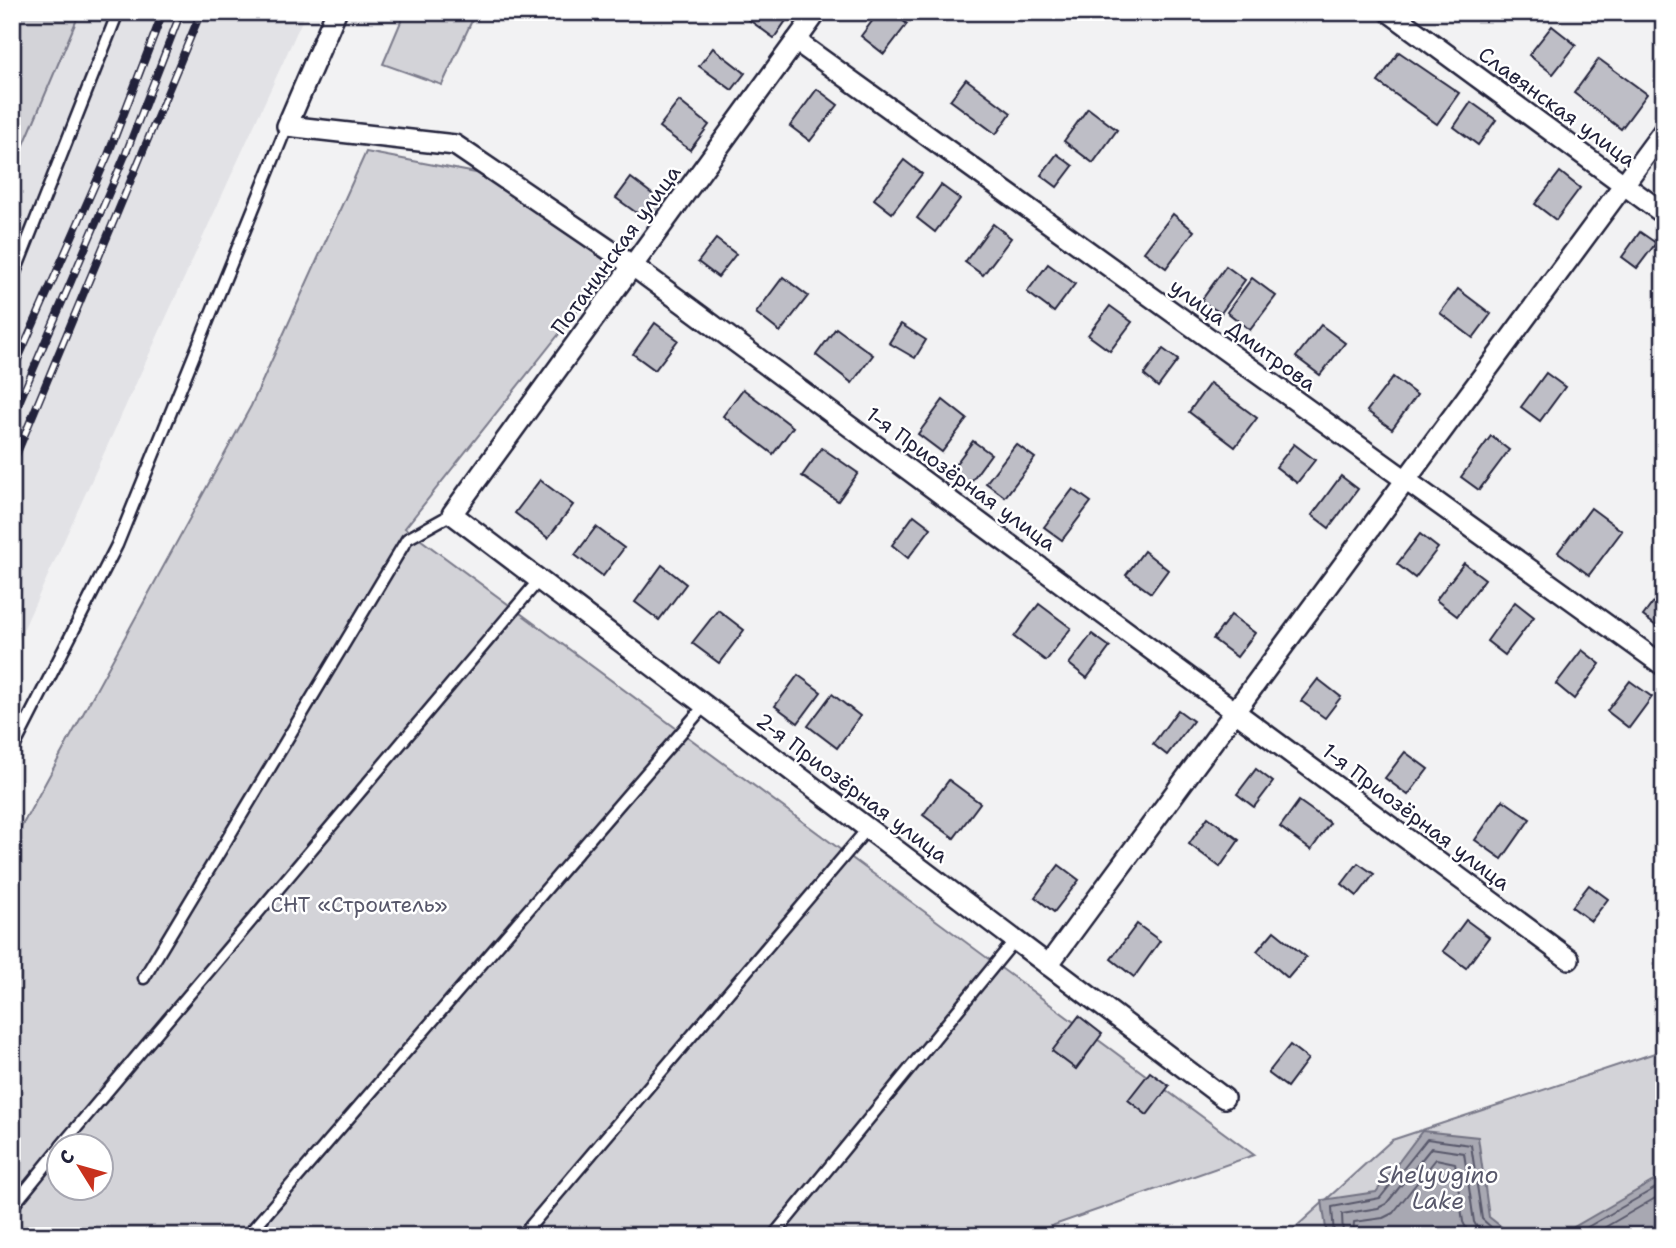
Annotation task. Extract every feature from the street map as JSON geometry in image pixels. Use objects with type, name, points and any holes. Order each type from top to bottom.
[{"type":"street","points":[[287,126],[336,12]]},
{"type":"street","name":"Потанинская улица","points":[[452,514],[817,12]]},
{"type":"street","name":"Славянская улица","points":[[1389,12],[1664,214]]},
{"type":"street","name":"улица Дмитрова","points":[[796,41],[1664,666]]},
{"type":"street","name":"1-я Приозёрная улица","points":[[287,126],[455,145],[633,265],[1569,959]]},
{"type":"street","points":[[1048,965],[1664,130]]},
{"type":"street","name":"2-я Приозёрная улица","points":[[452,514],[1224,1098]]},
{"type":"lane","points":[[12,280],[118,12]]},
{"type":"lane","points":[[12,751],[117,545],[287,126]]},
{"type":"lane","points":[[144,978],[407,539],[452,514]]},
{"type":"lane","points":[[73,1132],[540,580]]},
{"type":"lane","points":[[247,1236],[705,705]]},
{"type":"lane","points":[[522,1236],[867,828]]},
{"type":"lane","points":[[773,1236],[1015,940]]},
{"type":"lane","points":[[12,1207],[46,1164]]},
{"type":"shaded area","points":[[80,12],[306,12],[12,654],[12,173]]},
{"type":"green space","points":[[12,12],[80,12],[12,173]]},
{"type":"green space","points":[[405,12],[476,12],[442,85],[383,64]]},
{"type":"green space","name":"СНТ «Строитель»","points":[[366,152],[481,174],[613,266],[405,528],[1254,1155],[1023,1236],[12,1236],[12,844],[251,406]]},
{"type":"green space","points":[[1664,1050],[1664,1236],[1286,1236],[1392,1140]]},
{"type":"water","name":"Shelyugino Lake","points":[[1422,1131],[1478,1137],[1489,1217],[1513,1236],[1327,1236],[1322,1200],[1376,1192]]},
{"type":"water","name":"Shelyugino Lake","points":[[1664,1175],[1664,1236],[1554,1236],[1560,1235]]},
{"type":"building","points":[[738,12],[792,12],[774,38]]},
{"type":"building","points":[[879,12],[892,12],[907,24],[884,54],[861,36]]},
{"type":"building","points":[[1552,26],[1576,45],[1553,74],[1529,55]]},
{"type":"building","points":[[713,48],[745,73],[732,90],[699,66]]},
{"type":"building","points":[[1399,52],[1459,93],[1437,124],[1378,82]]},
{"type":"building","points":[[1599,59],[1647,94],[1621,129],[1574,93]]},
{"type":"building","points":[[966,79],[1011,113],[996,134],[950,100]]},
{"type":"building","points":[[817,89],[838,105],[810,141],[790,126]]},
{"type":"building","points":[[679,101],[709,125],[690,150],[659,127]]},
{"type":"building","points":[[1471,102],[1496,120],[1478,145],[1454,127]]},
{"type":"building","points":[[1088,108],[1117,130],[1093,163],[1064,141]]},
{"type":"building","points":[[1057,154],[1073,166],[1057,187],[1041,175]]},
{"type":"building","points":[[904,160],[922,174],[892,213],[874,199]]},
{"type":"building","points":[[1560,172],[1580,188],[1556,220],[1535,204]]},
{"type":"building","points":[[631,178],[664,203],[649,222],[616,198]]},
{"type":"building","points":[[941,185],[960,199],[935,232],[917,218]]},
{"type":"building","points":[[1173,214],[1194,231],[1166,268],[1144,252]]},
{"type":"building","points":[[993,224],[1011,238],[983,275],[965,262]]},
{"type":"building","points":[[1640,232],[1656,243],[1637,268],[1622,257]]},
{"type":"building","points":[[716,239],[736,254],[718,277],[698,262]]},
{"type":"building","points":[[1048,264],[1075,284],[1054,312],[1027,292]]},
{"type":"building","points":[[1226,266],[1245,280],[1221,313],[1201,301]]},
{"type":"building","points":[[783,277],[808,296],[780,332],[756,313]]},
{"type":"building","points":[[1252,278],[1276,296],[1250,330],[1227,312]]},
{"type":"building","points":[[1458,289],[1491,314],[1473,338],[1440,313]]},
{"type":"building","points":[[1110,306],[1132,322],[1110,351],[1088,335]]},
{"type":"building","points":[[655,323],[678,340],[655,370],[633,354]]},
{"type":"building","points":[[901,324],[926,340],[915,358],[889,343]]},
{"type":"building","points":[[1321,325],[1345,343],[1320,375],[1296,357]]},
{"type":"building","points":[[836,328],[873,355],[852,383],[816,355]]},
{"type":"building","points":[[1163,349],[1178,360],[1158,387],[1144,375]]},
{"type":"building","points":[[1546,373],[1565,387],[1540,421],[1521,407]]},
{"type":"building","points":[[1393,377],[1417,395],[1392,429],[1367,411]]},
{"type":"building","points":[[1210,383],[1257,418],[1235,447],[1189,412]]},
{"type":"building","points":[[743,389],[793,427],[773,454],[723,416]]},
{"type":"building","points":[[943,400],[967,419],[942,452],[918,434]]},
{"type":"building","points":[[1491,436],[1509,450],[1479,490],[1461,477]]},
{"type":"building","points":[[973,441],[991,454],[967,487],[949,473]]},
{"type":"building","points":[[1016,444],[1035,458],[1005,497],[986,483]]},
{"type":"building","points":[[1294,444],[1315,460],[1297,483],[1276,467]]},
{"type":"building","points":[[822,448],[858,473],[838,501],[802,476]]},
{"type":"building","points":[[1341,476],[1358,489],[1329,528],[1312,515]]},
{"type":"building","points":[[540,480],[573,505],[548,538],[515,513]]},
{"type":"building","points":[[1073,489],[1091,502],[1062,540],[1044,527]]},
{"type":"building","points":[[1591,508],[1622,531],[1589,575],[1558,552]]},
{"type":"building","points":[[914,515],[931,528],[908,558],[892,545]]},
{"type":"building","points":[[596,527],[624,548],[603,576],[575,555]]},
{"type":"building","points":[[1420,534],[1438,548],[1415,578],[1397,564]]},
{"type":"building","points":[[1144,551],[1168,570],[1151,593],[1126,575]]},
{"type":"building","points":[[1464,563],[1485,579],[1457,616],[1436,600]]},
{"type":"building","points":[[662,565],[686,584],[659,620],[635,602]]},
{"type":"building","points":[[1664,588],[1664,632],[1643,616]]},
{"type":"building","points":[[1515,602],[1534,617],[1505,655],[1487,641]]},
{"type":"building","points":[[1039,604],[1071,628],[1046,661],[1014,637]]},
{"type":"building","points":[[718,610],[744,630],[719,663],[692,643]]},
{"type":"building","points":[[1231,615],[1255,633],[1237,657],[1213,639]]},
{"type":"building","points":[[1092,634],[1110,647],[1087,678],[1069,664]]},
{"type":"building","points":[[1582,650],[1600,664],[1574,699],[1556,684]]},
{"type":"building","points":[[798,675],[821,692],[798,723],[775,706]]},
{"type":"building","points":[[1318,679],[1341,697],[1325,718],[1301,701]]},
{"type":"building","points":[[1630,681],[1652,697],[1629,728],[1607,711]]},
{"type":"building","points":[[832,694],[860,716],[837,748],[808,726]]},
{"type":"building","points":[[1178,710],[1193,721],[1167,755],[1153,744]]},
{"type":"building","points":[[1405,752],[1428,769],[1408,795],[1385,778]]},
{"type":"building","points":[[1256,769],[1273,782],[1254,807],[1237,794]]},
{"type":"building","points":[[949,780],[980,803],[954,838],[923,815]]},
{"type":"building","points":[[1503,800],[1530,819],[1502,859],[1475,840]]},
{"type":"building","points":[[1299,801],[1330,823],[1311,850],[1280,827]]},
{"type":"building","points":[[1208,817],[1239,840],[1220,867],[1189,844]]},
{"type":"building","points":[[1358,863],[1374,874],[1357,896],[1342,884]]},
{"type":"building","points":[[1059,865],[1079,880],[1054,912],[1035,897]]},
{"type":"building","points":[[1589,885],[1608,899],[1591,921],[1572,907]]},
{"type":"building","points":[[1466,920],[1489,937],[1466,968],[1443,951]]},
{"type":"building","points":[[1137,924],[1160,941],[1134,977],[1111,959]]},
{"type":"building","points":[[1274,931],[1306,957],[1288,978],[1257,951]]},
{"type":"building","points":[[1079,1016],[1102,1034],[1076,1069],[1052,1051]]},
{"type":"building","points":[[1290,1045],[1308,1059],[1287,1087],[1268,1073]]},
{"type":"building","points":[[1150,1072],[1169,1086],[1147,1115],[1128,1100]]},
{"type":"railway","points":[[12,373],[108,155],[163,12]]},
{"type":"railway","points":[[12,419],[126,153],[181,12]]},
{"type":"railway","points":[[12,465],[201,12]]}]
